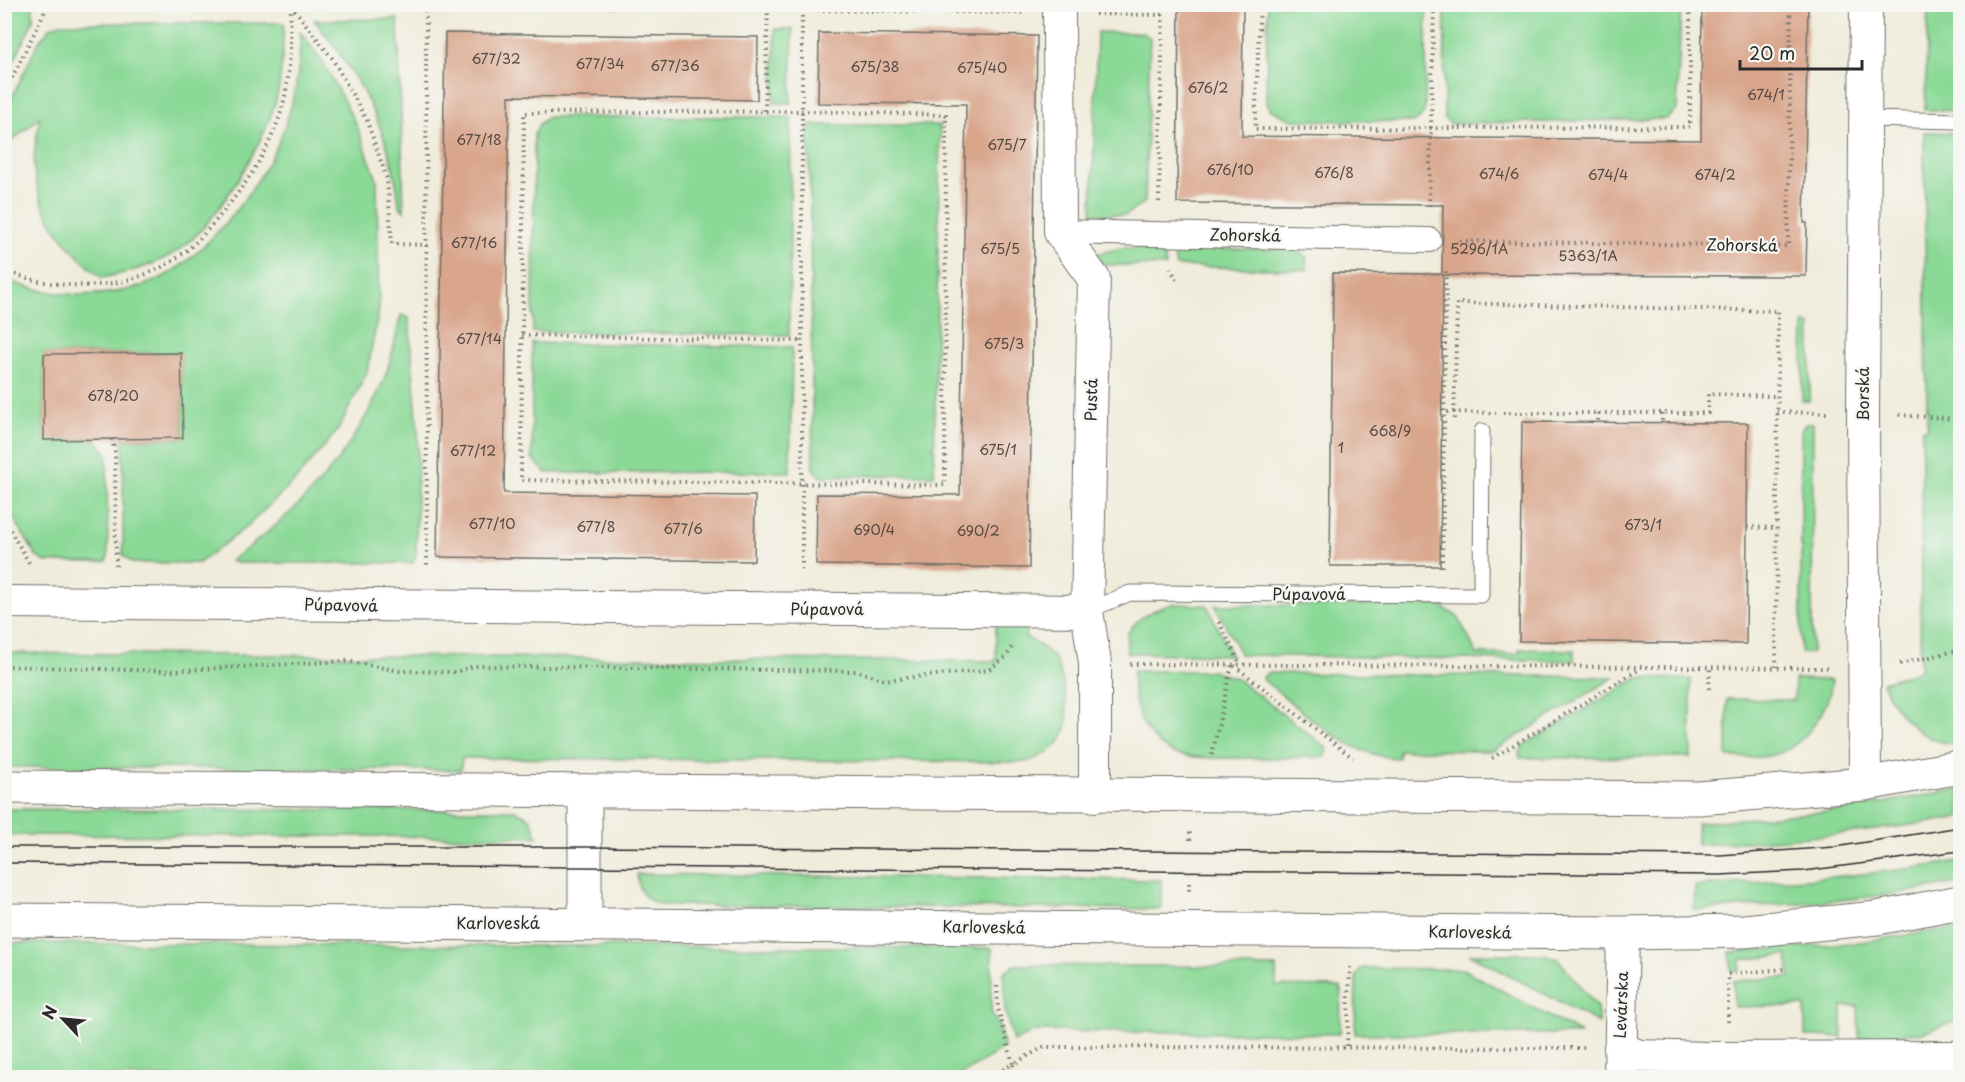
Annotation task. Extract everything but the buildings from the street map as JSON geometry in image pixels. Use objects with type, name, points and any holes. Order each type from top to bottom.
[{"type":"main road","points":[[4,787],[1095,796],[1699,798],[1865,784],[1960,767]]},
{"type":"main road","points":[[585,791],[585,923]]},
{"type":"main road","name":"Karloveská","points":[[4,920],[1623,933],[1744,931],[1877,918],[1960,902]]},
{"type":"street","name":"Borská","points":[[1865,784],[1863,575],[1866,4]]},
{"type":"street","points":[[1059,13],[1060,232]]},
{"type":"street","name":"Zohorská","points":[[1060,232],[1429,240]]},
{"type":"street","name":"Pustá","points":[[1060,232],[1094,279],[1087,611],[1095,663],[1095,796]]},
{"type":"street","name":"Púpavová","points":[[4,602],[1087,611]]},
{"type":"street","name":"Levárska","points":[[1620,1063],[1623,933]]},
{"type":"street","points":[[1620,1063],[1639,1056],[1730,1068],[1960,1057]]},
{"type":"lane","points":[[1865,119],[1960,121]]},
{"type":"lane","name":"Púpavová","points":[[1087,611],[1130,593],[1481,595],[1482,431]]},
{"type":"path","points":[[4,94],[48,6],[328,4]]},
{"type":"path","points":[[421,4],[802,7],[1163,15]]},
{"type":"path","points":[[1158,234],[1164,4]]},
{"type":"path","points":[[1260,4],[1255,129],[1690,128],[1690,4]]},
{"type":"path","points":[[1429,240],[1434,4]]},
{"type":"path","name":"Zohorská","points":[[1455,240],[1788,246],[1791,4]]},
{"type":"path","points":[[291,5],[332,58],[367,121],[387,179],[392,244],[428,244]]},
{"type":"path","points":[[4,270],[29,281],[83,288],[142,276],[184,252],[221,215],[249,178],[272,136],[285,96],[291,5]]},
{"type":"path","points":[[426,5],[427,571]]},
{"type":"path","points":[[802,7],[802,574]]},
{"type":"path","points":[[765,111],[768,8]]},
{"type":"path","points":[[765,111],[946,115],[945,485],[521,480],[524,113],[765,111]]},
{"type":"path","points":[[1170,268],[1179,283]]},
{"type":"path","points":[[1442,577],[1445,290]]},
{"type":"path","points":[[1455,415],[1457,303],[1778,311],[1776,667]]},
{"type":"path","points":[[522,335],[803,341]]},
{"type":"path","points":[[1445,412],[1708,413],[1708,394],[1777,396]]},
{"type":"path","points":[[1777,412],[1832,413]]},
{"type":"path","points":[[1598,413],[1598,422]]},
{"type":"path","points":[[1662,413],[1662,422]]},
{"type":"path","points":[[1897,415],[1927,419],[1960,419]]},
{"type":"path","points":[[112,439],[115,453],[116,570]]},
{"type":"path","points":[[4,520],[33,569]]},
{"type":"path","points":[[1747,527],[1776,528]]},
{"type":"path","points":[[1215,615],[1240,664]]},
{"type":"path","points":[[4,666],[168,671],[346,661],[399,671],[456,672],[474,666],[857,671],[884,680],[988,670],[1006,657],[1015,642]]},
{"type":"path","points":[[1919,662],[1960,650]]},
{"type":"path","points":[[1124,663],[1838,668]]},
{"type":"path","points":[[1212,755],[1232,664]]},
{"type":"path","points":[[1232,664],[1353,759]]},
{"type":"path","points":[[1709,689],[1710,667]]},
{"type":"path","points":[[1489,760],[1641,668]]},
{"type":"path","points":[[1347,1046],[1350,960]]},
{"type":"path","points":[[1730,1068],[1728,975],[1785,969]]},
{"type":"path","points":[[997,982],[998,1008],[1015,1077]]},
{"type":"path","points":[[987,1077],[1044,1047],[1347,1046],[1620,1063]]},
{"type":"green space","points":[[5,4],[33,5],[33,21],[5,80]]},
{"type":"green space","points":[[1268,5],[1427,5],[1425,109],[1420,119],[1414,122],[1292,120],[1271,110],[1266,101]]},
{"type":"green space","points":[[1445,5],[1681,5],[1677,110],[1666,119],[1451,124],[1444,118]]},
{"type":"green space","points":[[1928,5],[1960,5],[1960,111],[1925,110]]},
{"type":"green space","points":[[398,19],[404,211],[399,206],[389,155],[371,107],[345,62],[314,20]]},
{"type":"green space","points":[[61,23],[284,23],[277,96],[263,134],[226,199],[197,234],[174,253],[144,267],[102,278],[68,246],[50,220],[38,192],[34,161],[40,117],[5,147],[5,112],[39,41],[51,27]]},
{"type":"green space","points":[[775,29],[793,29],[791,103],[774,103]]},
{"type":"green space","points":[[300,32],[324,64],[357,126],[377,180],[379,310],[367,372],[338,430],[294,482],[245,528],[199,563],[132,563],[123,555],[123,439],[183,438],[181,353],[44,354],[44,439],[95,439],[107,453],[108,556],[107,561],[101,562],[46,562],[37,557],[5,505],[5,279],[57,293],[75,295],[112,293],[147,284],[167,275],[187,261],[225,224],[242,202],[258,180],[280,139],[293,100],[298,73]]},
{"type":"green space","points":[[1097,32],[1143,33],[1150,38],[1145,202],[1126,215],[1092,214]]},
{"type":"green space","points":[[548,117],[791,117],[789,335],[533,332],[534,135],[539,124]]},
{"type":"green space","points":[[809,125],[940,125],[934,475],[820,476],[813,469]]},
{"type":"green space","points":[[1924,132],[1960,133],[1960,742],[1947,743],[1935,740],[1912,726],[1894,705],[1882,682],[1920,671],[1922,429],[1927,428]]},
{"type":"green space","points":[[1121,248],[1162,248],[1166,266],[1106,265],[1095,258],[1096,254]]},
{"type":"green space","points":[[1179,249],[1296,249],[1306,257],[1307,270],[1176,266],[1174,257]]},
{"type":"green space","points":[[401,315],[409,318],[418,433],[416,555],[413,563],[236,563],[230,561],[279,523],[320,482],[338,460],[369,410],[383,382]]},
{"type":"green space","points":[[1804,324],[1811,324],[1810,401],[1802,401]]},
{"type":"green space","points":[[532,343],[792,347],[790,472],[546,473],[532,458]]},
{"type":"green space","points":[[1806,423],[1813,423],[1812,653],[1801,653],[1801,430]]},
{"type":"green space","points":[[1174,604],[1207,605],[1231,655],[1127,653],[1127,635],[1131,627],[1155,610]]},
{"type":"green space","points":[[1215,605],[1439,605],[1458,617],[1477,654],[1519,654],[1519,649],[1574,650],[1574,661],[1241,655]]},
{"type":"green space","points":[[996,619],[1027,626],[1025,637],[1051,655],[1063,684],[1067,706],[1065,732],[1059,743],[1049,751],[1026,762],[462,758],[461,770],[5,767],[5,653],[996,661]]},
{"type":"green space","points":[[1133,671],[1212,671],[1236,678],[1327,748],[1326,757],[1222,758],[1184,756],[1173,753],[1153,738],[1146,729],[1134,695]]},
{"type":"green space","points":[[1267,673],[1615,677],[1493,751],[1399,750],[1399,758],[1379,756],[1343,741],[1262,679]]},
{"type":"green space","points":[[1637,678],[1691,679],[1691,757],[1520,758],[1519,754],[1524,745]]},
{"type":"green space","points":[[1795,679],[1832,680],[1821,714],[1805,735],[1785,751],[1774,755],[1727,757],[1727,699],[1794,700]]},
{"type":"green space","points":[[1960,789],[1960,817],[1829,835],[1697,845],[1697,823],[1842,810]]},
{"type":"green space","points":[[5,809],[515,810],[530,818],[538,837],[5,835]]},
{"type":"green space","points":[[1960,861],[1960,882],[1927,889],[1828,901],[1694,910],[1695,886],[1861,874]]},
{"type":"green space","points":[[637,874],[1161,880],[1161,909],[664,905],[652,902],[644,896]]},
{"type":"green space","points":[[1960,927],[1960,1020],[1919,1033],[1859,1038],[1858,1006],[1842,1006],[1842,1037],[1805,1036],[1805,1006],[1734,1007],[1733,981],[1790,977],[1787,955],[1740,960],[1740,970],[1731,971],[1730,952],[1853,943]]},
{"type":"green space","points":[[5,943],[992,948],[991,1011],[999,1027],[1004,1048],[958,1077],[5,1077]]},
{"type":"green space","points":[[1469,954],[1544,954],[1558,959],[1597,1007],[1599,1023]]},
{"type":"green space","points":[[1015,965],[1276,967],[1276,986],[1341,987],[1340,1034],[1035,1031],[1013,1042],[1005,1010],[1004,972]]},
{"type":"green space","points":[[1362,968],[1463,969],[1581,1034],[1355,1034],[1356,976]]},
{"type":"tram line","points":[[4,847],[584,847],[1720,855],[1835,847],[1960,827]]},
{"type":"tram line","points":[[4,863],[1720,875],[1804,871],[1960,851]]}]
